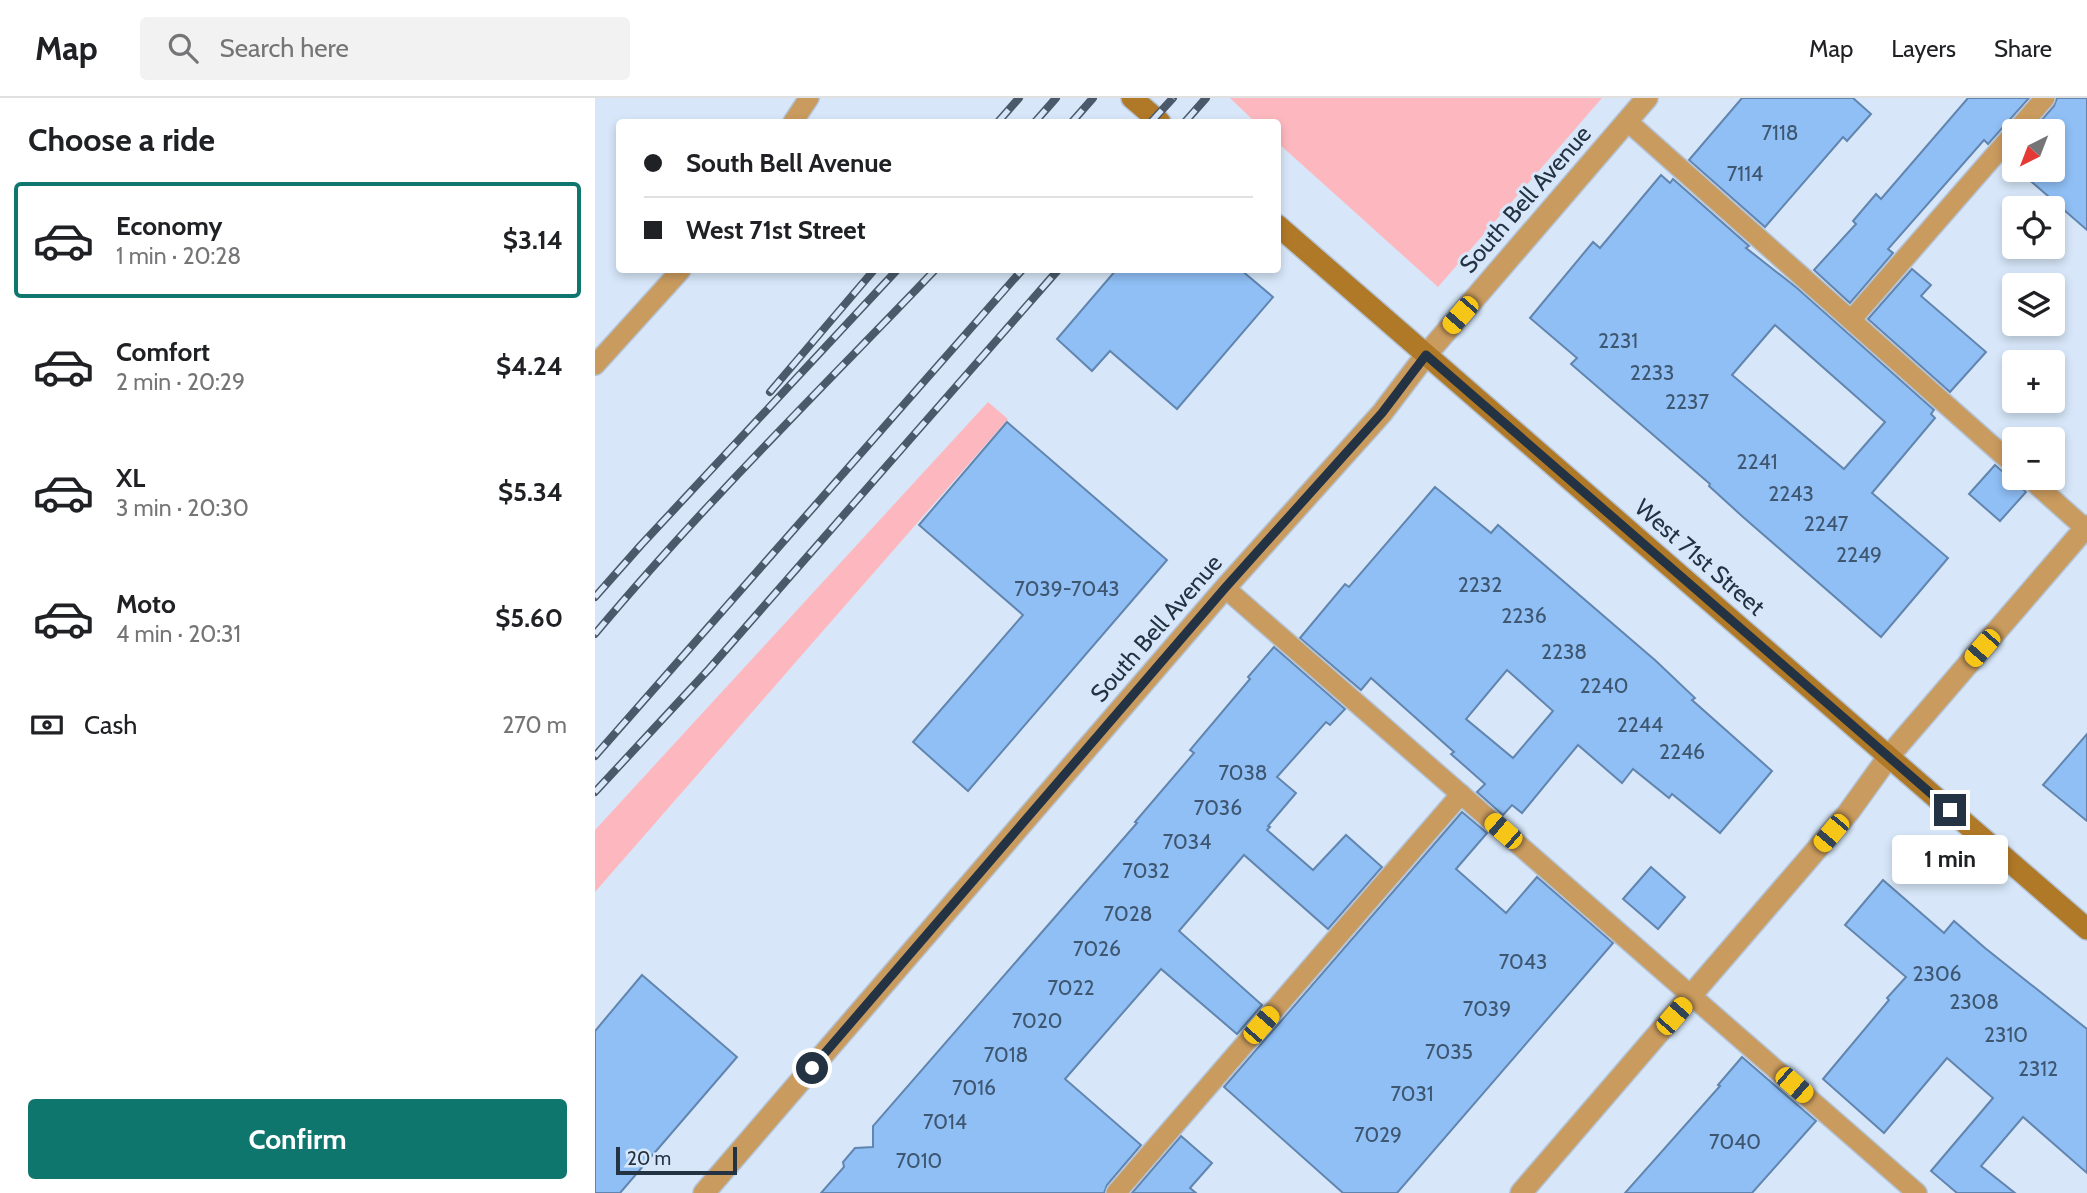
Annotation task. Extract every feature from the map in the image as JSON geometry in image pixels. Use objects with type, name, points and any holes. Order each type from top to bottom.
[{"type":"main road","points":[[1132,98],[1156,119]]},
{"type":"main road","name":"West 71st Street","points":[[1281,228],[2087,929]]},
{"type":"street","name":"South Bell Avenue","points":[[704,1193],[1225,588],[1382,413],[1426,355],[1647,98]]},
{"type":"street","points":[[1521,1193],[1848,813],[1889,756],[2086,528]]},
{"type":"lane","points":[[795,119],[809,98]]},
{"type":"lane","points":[[2026,119],[2045,98]]},
{"type":"lane","points":[[1627,121],[2002,454]]},
{"type":"lane","points":[[1851,320],[2002,147]]},
{"type":"lane","points":[[595,365],[678,273]]},
{"type":"lane","points":[[2043,490],[2086,528]]},
{"type":"lane","points":[[1225,588],[1917,1193]]},
{"type":"lane","points":[[1116,1193],[1461,794]]},
{"type":"shaded area","points":[[1230,98],[1602,98],[1438,287],[1281,146],[1281,119],[1252,119]]},
{"type":"shaded area","points":[[988,402],[1008,419],[595,892],[595,830]]},
{"type":"building","points":[[1742,98],[1853,98],[1871,114],[1847,141],[1843,137],[1765,227],[1689,160]]},
{"type":"building","points":[[1968,98],[2029,98],[2010,119],[2002,119],[2002,128],[1988,144],[1984,140],[1888,249],[1893,253],[1850,303],[1814,270],[1856,224],[1853,221],[1876,194],[1881,199]]},
{"type":"building","points":[[2057,98],[2087,98],[2087,230],[2065,211],[2065,196],[2048,196],[2032,182],[2065,182],[2065,119],[2043,119]]},
{"type":"building","points":[[1661,175],[1670,183],[1673,179],[1749,246],[1746,248],[1797,288],[1934,410],[1931,414],[1935,418],[1872,493],[1948,558],[1881,637],[1571,364],[1577,358],[1530,318],[1593,242],[1600,248]],"holes":[[[1775,325],[1885,422],[1844,469],[1732,375]]]},
{"type":"building","points":[[1912,269],[1931,285],[1921,296],[1986,352],[1950,392],[1868,319]]},
{"type":"building","points":[[1113,273],[1245,273],[1273,297],[1177,409],[1110,351],[1092,371],[1057,339]]},
{"type":"building","points":[[1007,422],[1167,560],[968,791],[913,742],[1023,615],[919,525]]},
{"type":"building","points":[[1995,465],[2002,471],[2002,490],[2026,492],[2000,521],[1969,494]]},
{"type":"building","points":[[1435,487],[1491,533],[1498,525],[1656,661],[1695,698],[1692,700],[1772,771],[1720,833],[1672,794],[1669,798],[1633,769],[1622,783],[1578,745],[1522,813],[1512,805],[1503,815],[1477,792],[1485,784],[1451,754],[1454,752],[1371,678],[1361,690],[1300,638],[1345,584],[1349,587]],"holes":[[[1507,670],[1553,711],[1513,758],[1466,719]]]},
{"type":"building","points":[[1274,647],[1345,709],[1330,725],[1326,722],[1277,777],[1296,793],[1267,830],[1313,870],[1346,835],[1382,867],[1328,929],[1244,855],[1179,931],[1262,1005],[1237,1034],[1161,969],[1065,1079],[1141,1145],[1107,1185],[1104,1193],[821,1193],[844,1167],[843,1162],[855,1148],[873,1147],[873,1126],[1137,823],[1135,822],[1194,753],[1190,750]]},
{"type":"building","points":[[2087,734],[2087,821],[2043,785]]},
{"type":"building","points":[[1462,812],[1487,833],[1456,869],[1506,913],[1537,877],[1613,943],[1397,1193],[1343,1193],[1224,1087]]},
{"type":"building","points":[[1651,867],[1685,897],[1658,929],[1623,899]]},
{"type":"building","points":[[1883,880],[1944,933],[1954,921],[2087,1029],[2087,1173],[2023,1117],[1981,1166],[2015,1193],[1957,1193],[1931,1171],[1993,1098],[1947,1058],[1884,1133],[1823,1079],[1906,977],[1845,925]]},
{"type":"building","points":[[642,975],[737,1057],[620,1193],[595,1193],[595,1031]]},
{"type":"building","points":[[1742,1057],[1816,1121],[1752,1193],[1625,1193],[1720,1086],[1718,1085]]},
{"type":"building","points":[[1181,1136],[1212,1163],[1190,1188],[1196,1193],[1132,1193]]},
{"type":"railway","points":[[1001,119],[1019,98]]},
{"type":"railway","points":[[1038,119],[1056,98]]},
{"type":"railway","points":[[1075,119],[1093,98]]},
{"type":"railway","points":[[1154,119],[1173,98]]},
{"type":"railway","points":[[1188,119],[1206,98]]},
{"type":"railway","points":[[770,392],[871,273]]},
{"type":"railway","points":[[595,597],[894,273]]},
{"type":"railway","points":[[595,634],[719,494],[932,273]]},
{"type":"railway","points":[[595,756],[1019,273]]},
{"type":"railway","points":[[595,792],[709,669],[1055,273]]},
{"type":"route","points":[[812,1068],[1225,588],[1382,413],[1426,355],[1950,810]]}]
